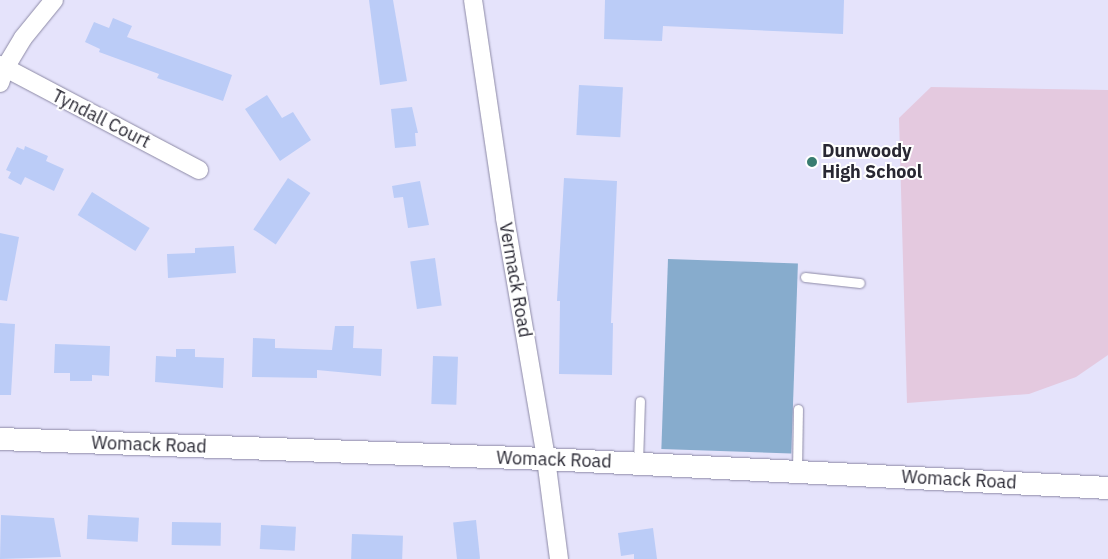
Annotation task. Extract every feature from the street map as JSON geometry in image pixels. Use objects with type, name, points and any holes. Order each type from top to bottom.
[{"type":"street","points":[[2,72],[54,0]]},
{"type":"street","name":"Vermack Road","points":[[473,0],[505,218],[546,459],[559,559]]},
{"type":"street","name":"Tyndall Court","points":[[2,72],[199,170]]},
{"type":"street","name":"Womack Road","points":[[0,439],[638,463],[1108,488]]},
{"type":"lane","points":[[804,277],[860,283]]},
{"type":"lane","points":[[638,463],[640,401]]},
{"type":"lane","points":[[797,471],[798,409]]},
{"type":"shaded area","points":[[931,87],[1108,90],[1108,355],[1076,377],[1029,394],[907,403],[899,118]]},
{"type":"water","points":[[668,259],[798,264],[791,453],[661,449]]},
{"type":"building","points":[[369,0],[393,0],[407,81],[380,85]]},
{"type":"building","points":[[605,0],[844,0],[843,34],[663,26],[662,41],[604,39]]},
{"type":"building","points":[[113,18],[132,26],[127,37],[232,75],[223,101],[157,78],[159,74],[99,52],[100,49],[85,42],[94,22],[109,28]]},
{"type":"building","points":[[579,85],[623,87],[620,137],[576,135]]},
{"type":"building","points":[[267,95],[282,118],[293,112],[311,140],[280,161],[245,109]]},
{"type":"building","points":[[412,107],[418,133],[415,133],[416,146],[395,148],[391,109]]},
{"type":"building","points":[[25,146],[48,156],[46,161],[64,169],[54,191],[25,177],[21,185],[8,178],[11,172],[6,170],[17,147],[24,150]]},
{"type":"building","points":[[288,178],[310,193],[276,244],[253,229]]},
{"type":"building","points":[[564,178],[617,181],[611,323],[613,323],[612,375],[559,374],[560,301],[557,301]]},
{"type":"building","points":[[420,181],[429,225],[408,228],[403,197],[394,198],[392,186]]},
{"type":"building","points":[[92,192],[150,228],[135,251],[78,215]]},
{"type":"building","points":[[0,233],[19,237],[7,301],[0,300]]},
{"type":"building","points":[[234,246],[236,273],[168,278],[167,254],[195,253],[195,248]]},
{"type":"building","points":[[435,258],[442,306],[417,309],[410,261]]},
{"type":"building","points":[[0,323],[15,324],[11,395],[0,395]]},
{"type":"building","points":[[335,326],[354,326],[353,348],[382,349],[381,376],[317,370],[317,378],[252,377],[253,338],[275,339],[275,348],[332,350]]},
{"type":"building","points":[[55,344],[110,346],[109,376],[92,375],[92,381],[70,381],[70,373],[54,373]]},
{"type":"building","points":[[176,349],[195,349],[195,357],[224,358],[223,388],[155,382],[156,356],[176,357]]},
{"type":"building","points":[[433,356],[458,357],[456,405],[431,404]]},
{"type":"building","points":[[1,515],[54,518],[61,557],[0,559]]},
{"type":"building","points":[[88,515],[139,518],[138,542],[87,539]]},
{"type":"building","points":[[476,520],[480,559],[457,559],[453,522]]},
{"type":"building","points":[[172,522],[221,523],[221,546],[172,545]]},
{"type":"building","points":[[261,525],[296,527],[295,551],[260,549]]},
{"type":"building","points":[[653,528],[657,559],[634,559],[634,554],[621,556],[618,533]]},
{"type":"building","points":[[352,534],[403,536],[402,559],[351,559]]},
{"type":"place","name":"Dunwoody High School","points":[[812,162]]}]
